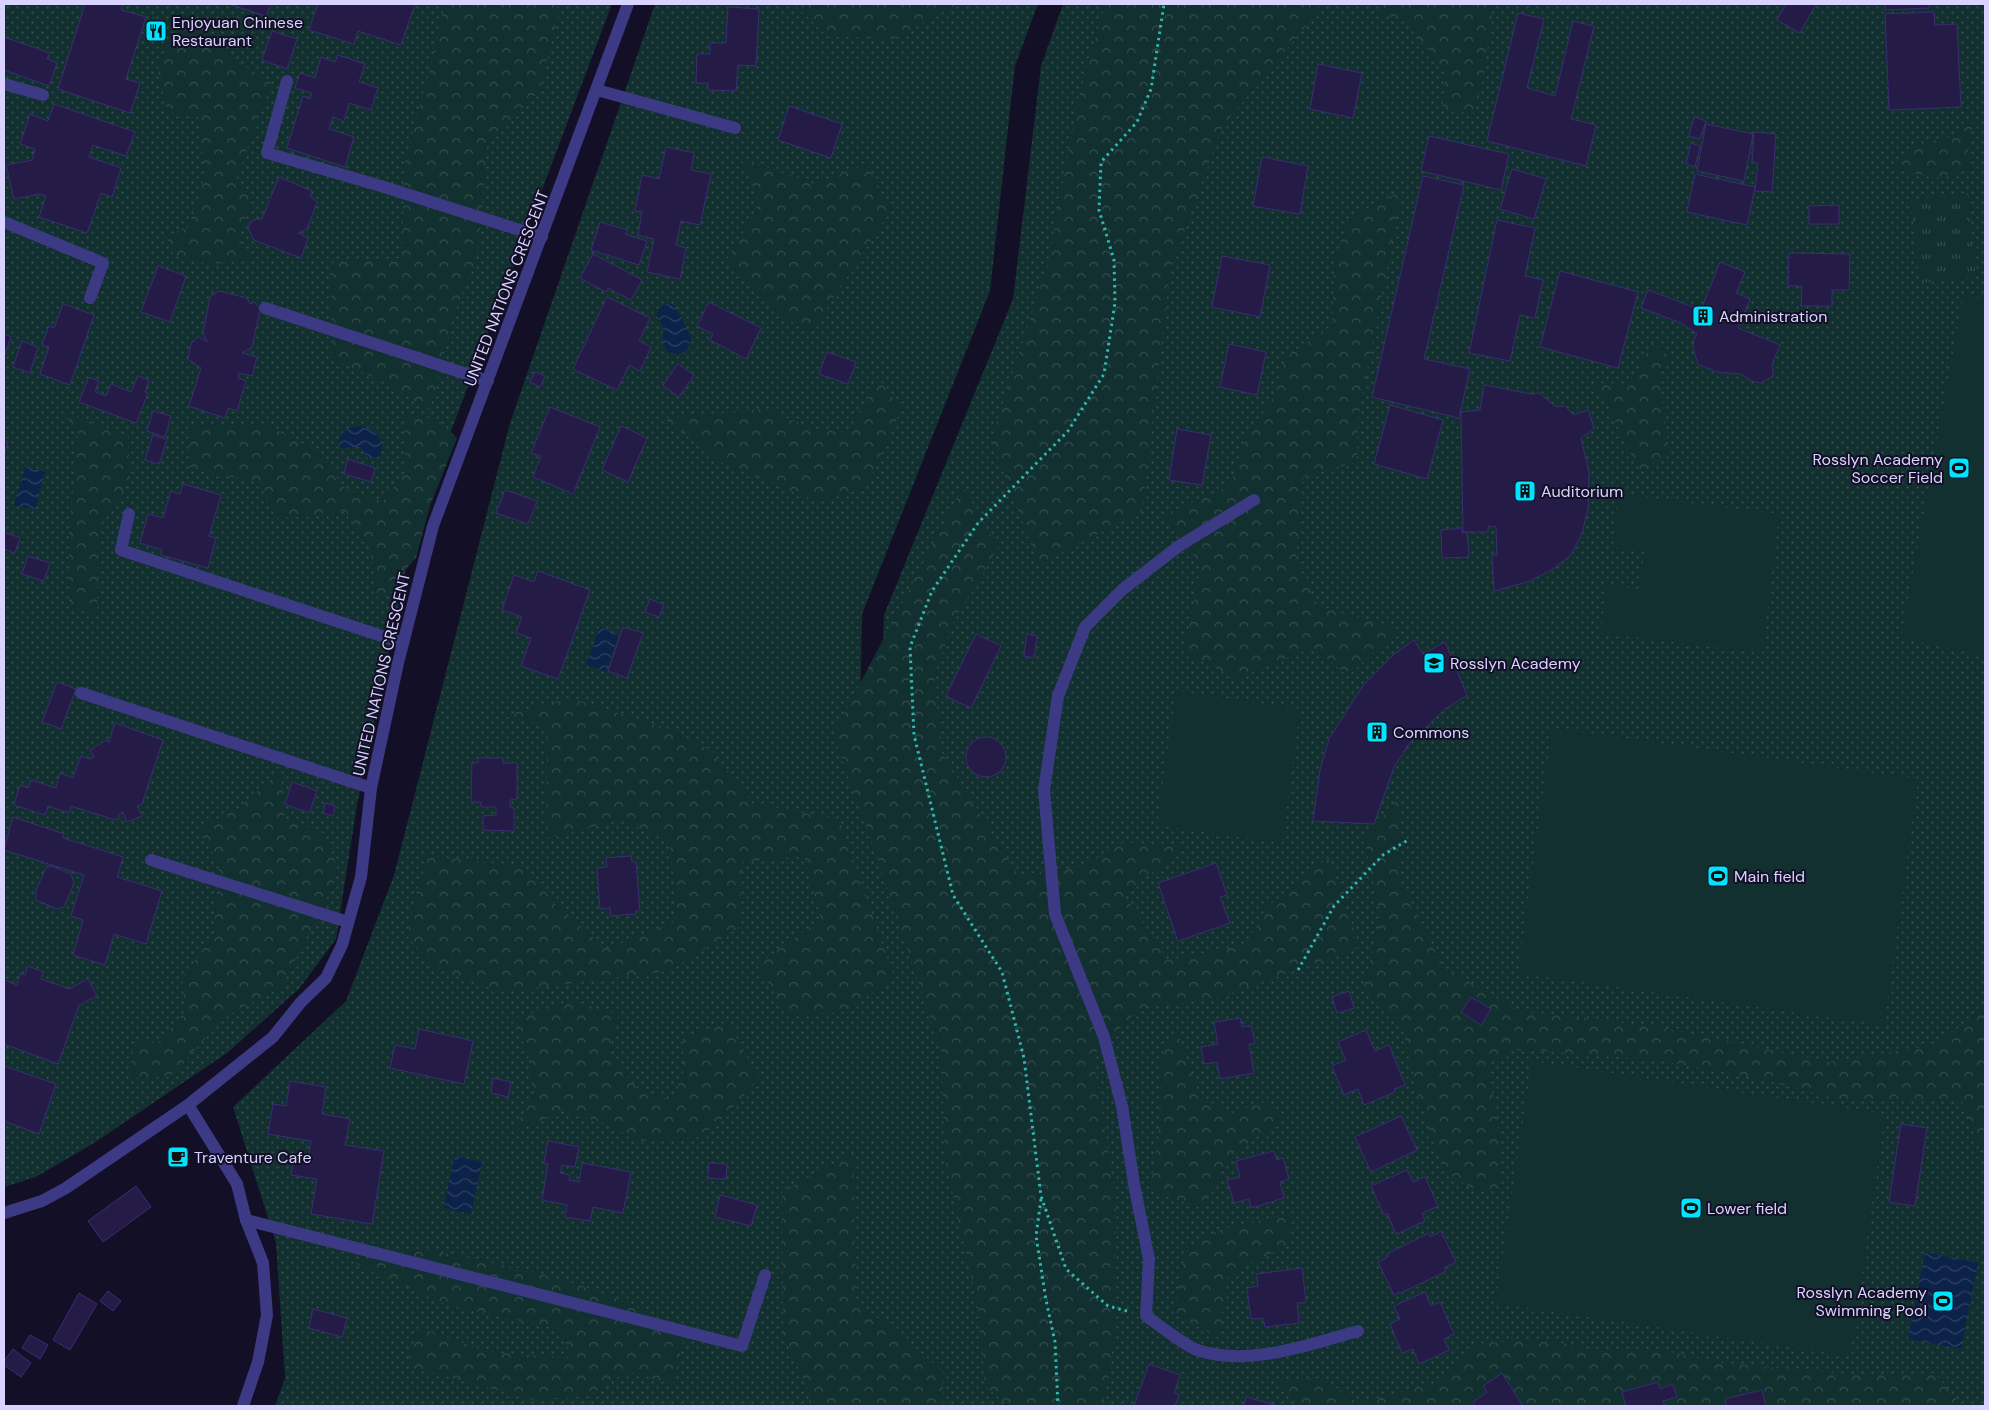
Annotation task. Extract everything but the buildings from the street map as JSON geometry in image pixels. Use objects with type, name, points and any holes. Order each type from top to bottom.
[{"type":"street","name":"UNITED NATIONS CRESCENT","points":[[4,1214],[42,1201],[66,1188],[188,1105],[273,1037],[302,1002],[326,978],[342,945],[361,877],[370,788],[403,643],[433,526],[628,4]]},
{"type":"street","points":[[287,81],[267,153],[381,186],[542,237]]},
{"type":"street","points":[[4,84],[43,95]]},
{"type":"street","points":[[597,90],[735,128]]},
{"type":"street","points":[[4,222],[103,263],[90,298]]},
{"type":"street","points":[[265,308],[488,381]]},
{"type":"street","points":[[1254,500],[1179,546],[1122,590],[1084,627],[1058,696],[1044,790],[1055,914],[1104,1037],[1122,1106],[1148,1259],[1146,1316],[1196,1349],[1233,1358],[1296,1349],[1358,1331]]},
{"type":"street","points":[[129,514],[122,550],[403,643]]},
{"type":"street","points":[[81,693],[370,788]]},
{"type":"street","points":[[150,860],[348,922]]},
{"type":"street","points":[[188,1105],[237,1184],[246,1220],[263,1263],[267,1315],[258,1362],[243,1406]]},
{"type":"street","points":[[246,1220],[742,1346],[765,1275]]},
{"type":"path","points":[[1146,1316],[1108,1306],[1066,1269],[1041,1196],[1024,1058],[1002,972],[953,896],[914,735],[910,647],[932,591],[978,523],[1068,431],[1104,374],[1115,304],[1114,260],[1100,210],[1102,162],[1137,122],[1151,89],[1164,4]]},
{"type":"path","points":[[1298,970],[1334,906],[1383,855],[1408,840]]},
{"type":"path","points":[[1041,1196],[1036,1236],[1055,1342],[1058,1406]]},
{"type":"green space","points":[[4,4],[612,4],[415,527],[357,805],[336,939],[299,989],[227,1053],[94,1143],[36,1177],[4,1187]]},
{"type":"green space","points":[[445,4],[552,4],[560,9],[539,91],[487,145],[478,253],[453,317],[430,410],[384,382],[332,359],[330,263],[402,258],[404,164],[430,70]]},
{"type":"green space","points":[[655,4],[1038,4],[1015,66],[990,291],[862,614],[860,717],[964,1071],[1016,1364],[1005,1406],[275,1406],[285,1378],[276,1243],[233,1107],[346,1001],[394,875],[510,423]]},
{"type":"green space","points":[[794,4],[955,4],[893,39],[827,36]]},
{"type":"green space","name":"Rosslyn Academy","points":[[1063,4],[1985,4],[1985,1406],[1029,1406],[881,710],[884,615],[1013,299],[1041,66]]},
{"type":"green space","points":[[1105,4],[1317,4],[1318,11],[1222,127],[1170,271],[1142,511],[1039,565],[991,440],[1048,264],[1078,100]]},
{"type":"green space","points":[[1383,4],[1491,4],[1492,11],[1484,76],[1473,113],[1442,111],[1446,72],[1404,20],[1376,14]]},
{"type":"green space","points":[[188,12],[234,59],[271,83],[236,181],[253,194],[239,240],[254,260],[209,264],[174,255],[166,236],[189,227],[205,175],[198,117],[167,112],[157,64]]},
{"type":"green space","points":[[1974,116],[1968,150],[1971,169],[1936,178],[1893,169],[1920,144],[1954,136]]},
{"type":"green space","points":[[741,158],[815,184],[866,164],[891,210],[809,335],[769,304],[727,259],[760,205]]},
{"type":"green space","points":[[1402,191],[1358,418],[1357,462],[1303,477],[1296,560],[1317,605],[1398,630],[1348,676],[1313,647],[1236,679],[1184,652],[1201,566],[1163,515],[1230,486],[1247,436],[1274,397],[1285,358],[1332,325],[1335,259],[1349,217]]},
{"type":"green space","points":[[1968,193],[1976,277],[1919,283],[1911,199]]},
{"type":"green space","name":"Rosslyn Academy Soccer Field","points":[[1964,294],[1985,299],[1985,656],[1901,638]]},
{"type":"green space","points":[[1652,343],[1673,359],[1659,372],[1669,451],[1641,472],[1627,447],[1606,401],[1586,385],[1606,383],[1630,384]]},
{"type":"green space","points":[[878,377],[901,410],[866,488],[816,501],[723,463],[664,418],[766,409],[811,428],[848,433]]},
{"type":"green space","points":[[63,412],[128,436],[130,479],[99,530],[97,615],[69,606],[69,530],[78,433]]},
{"type":"green space","points":[[404,415],[437,419],[457,438],[430,506],[416,558],[378,600],[369,543],[343,511],[322,516],[275,518],[261,481],[219,475],[189,467],[188,425],[267,425],[319,452],[346,490],[383,501],[406,472]]},
{"type":"green space","points":[[963,487],[998,548],[954,620],[934,677],[942,753],[1018,875],[1084,866],[1124,842],[1185,847],[1124,895],[1168,960],[1246,945],[1266,908],[1328,858],[1360,947],[1215,999],[1140,1008],[1093,1056],[1116,1201],[1114,1341],[1103,1406],[1009,1406],[985,1386],[978,1307],[945,1159],[941,1050],[868,830],[833,735]]},
{"type":"green space","points":[[1619,494],[1779,514],[1762,653],[1601,633],[1607,585],[1640,589],[1644,552],[1613,547]]},
{"type":"green space","points":[[1176,691],[1300,709],[1282,843],[1157,825]]},
{"type":"green space","points":[[569,698],[669,729],[712,751],[753,804],[839,819],[895,980],[839,1012],[789,1016],[757,965],[821,919],[804,856],[743,862],[738,928],[669,971],[502,992],[436,969],[406,935],[426,856],[525,866],[554,903],[606,949],[677,921],[670,841],[619,820],[547,838],[547,727],[503,716]]},
{"type":"green space","name":"Main field","points":[[1552,728],[1918,779],[1884,1025],[1518,973]]},
{"type":"green space","points":[[281,770],[284,818],[325,834],[338,870],[330,892],[281,988],[226,1016],[170,1077],[130,1078],[134,1042],[161,1041],[185,1011],[182,978],[214,935],[219,862],[197,830],[239,808]]},
{"type":"green space","points":[[1399,797],[1398,876],[1443,967],[1519,1011],[1659,1027],[1829,1062],[1935,1045],[1981,1011],[1985,1003],[1985,1164],[1962,1101],[1846,1101],[1761,1079],[1656,1060],[1512,1050],[1488,1064],[1499,1134],[1502,1187],[1475,1190],[1443,1171],[1419,1097],[1401,1022],[1363,987],[1381,920],[1364,840]]},
{"type":"green space","points":[[571,1001],[619,1014],[608,1054],[637,1088],[673,1101],[684,1069],[683,1037],[728,1022],[759,1079],[726,1115],[701,1137],[638,1141],[606,1124],[563,1111],[513,1132],[534,1093],[527,1050],[511,1019]]},
{"type":"green space","points":[[1177,1031],[1200,1097],[1233,1113],[1262,1102],[1288,1117],[1232,1153],[1201,1208],[1150,1191],[1159,1131],[1161,1056]]},
{"type":"green space","name":"Lower field","points":[[1532,1061],[1885,1114],[1850,1356],[1496,1303]]},
{"type":"green space","points":[[853,1153],[856,1300],[943,1371],[943,1406],[804,1406],[812,1398],[783,1335],[782,1192]]},
{"type":"green space","points":[[1294,1213],[1287,1245],[1228,1276],[1219,1338],[1174,1313],[1186,1248],[1222,1229]]},
{"type":"green space","points":[[419,1249],[530,1271],[585,1287],[644,1311],[684,1337],[673,1385],[627,1371],[590,1395],[538,1401],[406,1366],[419,1328],[490,1352],[573,1358],[558,1329],[450,1306],[355,1263]]},
{"type":"green space","points":[[1543,1339],[1601,1352],[1661,1350],[1718,1362],[1794,1370],[1870,1375],[1934,1373],[1960,1404],[1957,1406],[1298,1406],[1276,1382],[1323,1378],[1358,1403],[1440,1382],[1478,1344]]},
{"type":"water","points":[[670,303],[675,306],[691,337],[688,349],[682,353],[670,352],[664,347],[663,326],[657,317],[657,313],[660,307]]},
{"type":"water","points":[[362,426],[376,434],[381,442],[382,447],[378,458],[368,458],[360,447],[341,448],[338,443],[343,432],[353,427]]},
{"type":"water","points":[[25,467],[45,472],[35,510],[14,505]]},
{"type":"water","points":[[600,627],[619,635],[606,672],[586,664]]},
{"type":"water","points":[[454,1156],[482,1162],[471,1214],[444,1208]]},
{"type":"water","name":"Rosslyn Academy Swimming Pool","points":[[1925,1252],[1978,1263],[1961,1349],[1908,1339]]},
{"type":"place","name":"Enjoyuan Chinese Restaurant","points":[[156,31]]},
{"type":"place","name":"Administration","points":[[1703,316]]},
{"type":"place","name":"Rosslyn Academy Soccer Field","points":[[1959,468]]},
{"type":"place","name":"Auditorium","points":[[1525,491]]},
{"type":"place","name":"Rosslyn Academy","points":[[1434,663]]},
{"type":"place","name":"Commons","points":[[1377,732]]},
{"type":"place","name":"Main field","points":[[1718,876]]},
{"type":"place","name":"Traventure Cafe","points":[[178,1157]]},
{"type":"place","name":"Lower field","points":[[1691,1208]]},
{"type":"place","name":"Rosslyn Academy Swimming Pool","points":[[1943,1301]]}]
